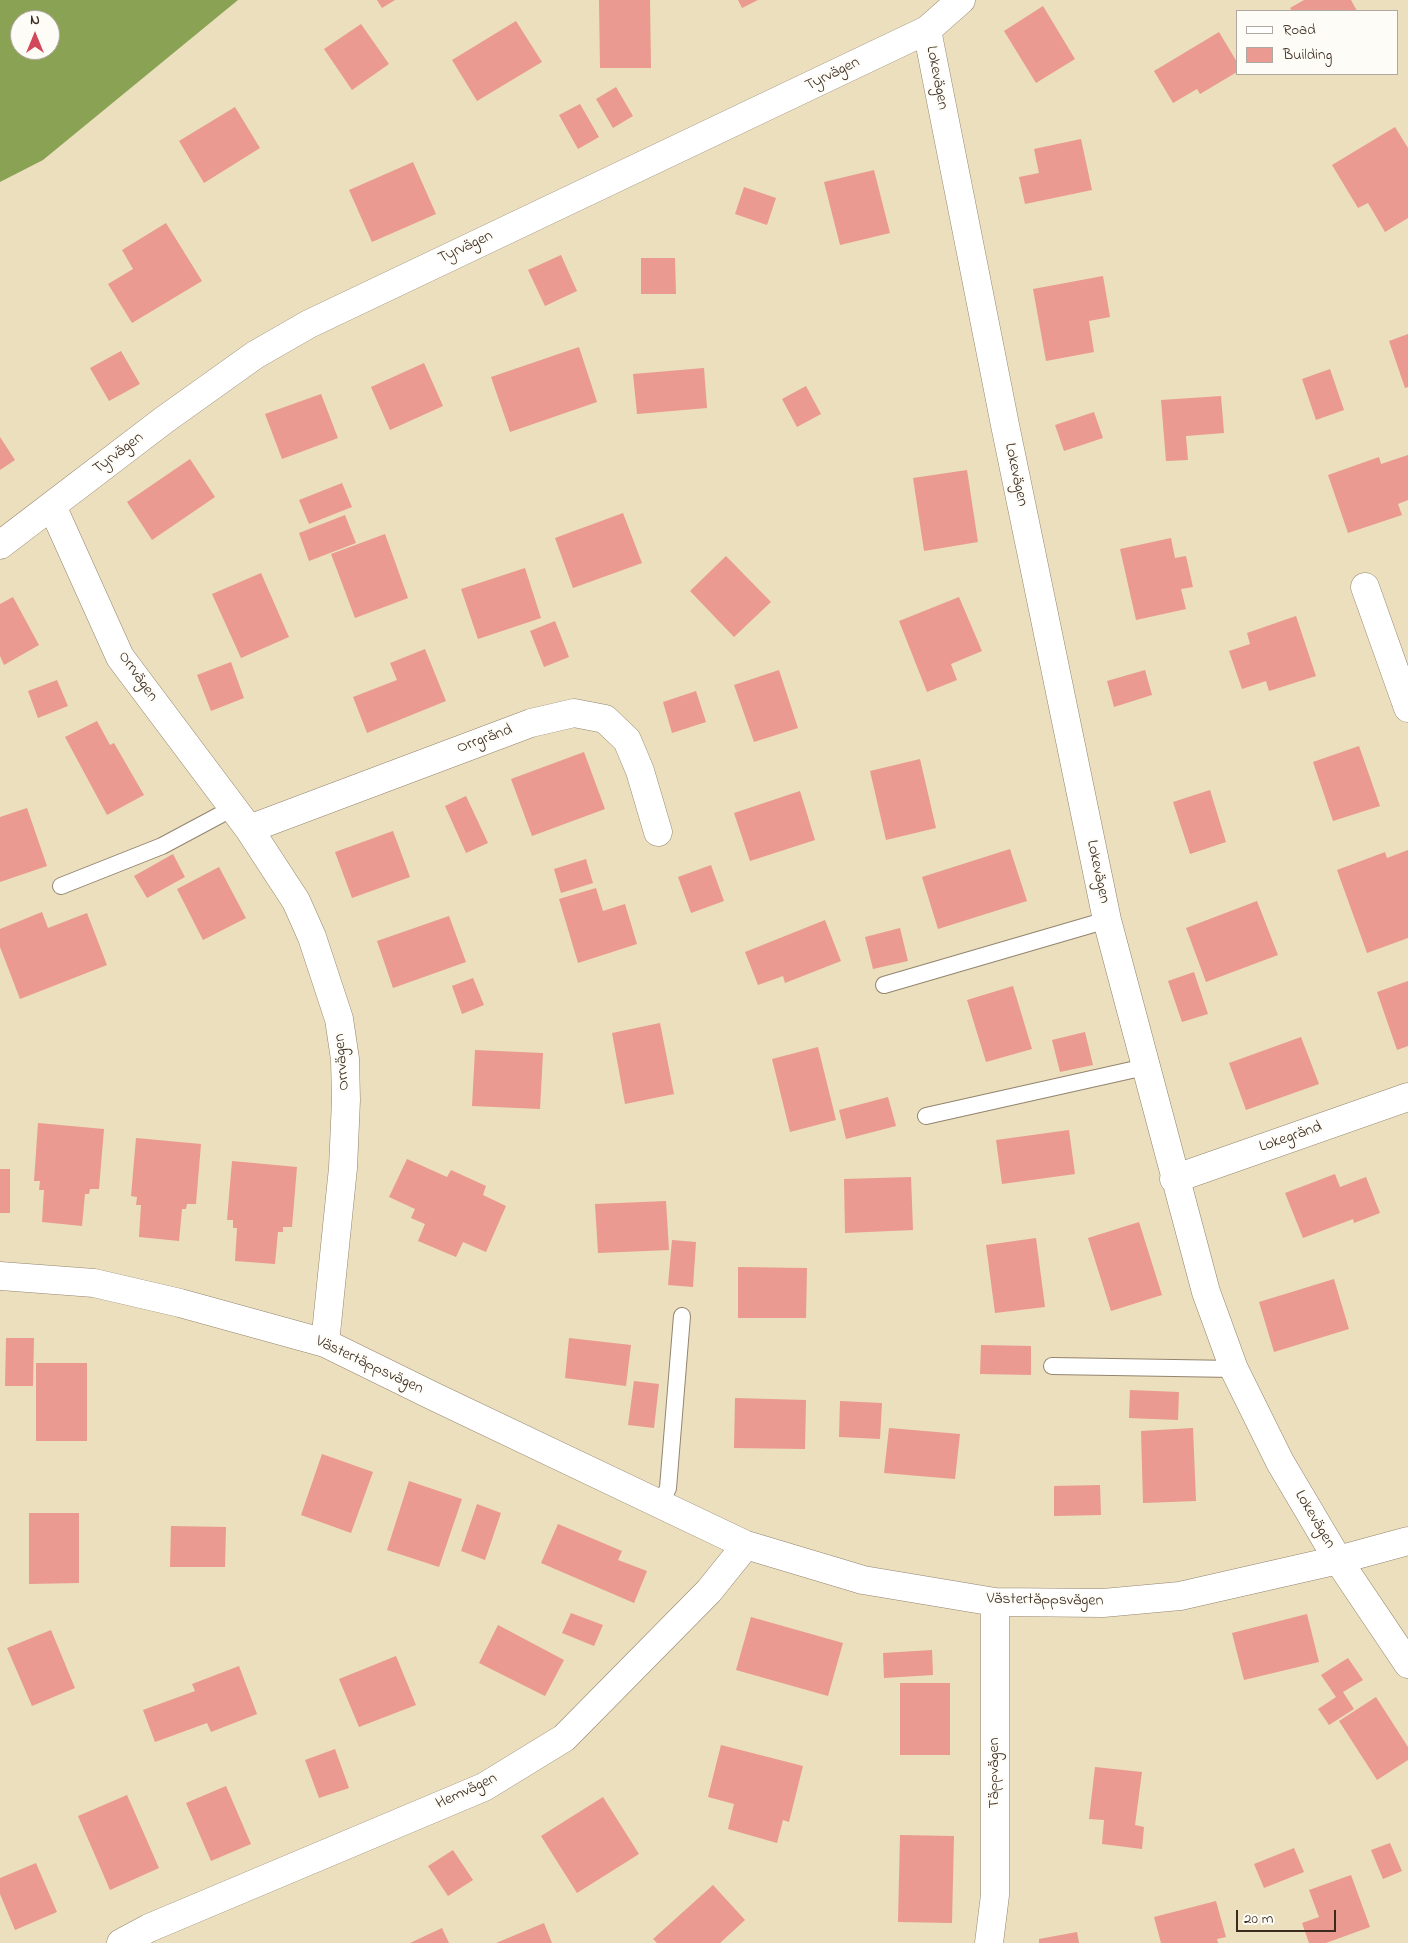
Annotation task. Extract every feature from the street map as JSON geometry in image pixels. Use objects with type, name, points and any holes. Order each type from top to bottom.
[{"type":"street","name":"Tyrvägen","points":[[0,545],[248,360],[309,324],[927,30],[961,0]]},
{"type":"street","name":"Lokevägen","points":[[927,30],[1005,425],[1108,920],[1144,1067],[1206,1292],[1234,1369],[1280,1462],[1338,1560],[1408,1664]]},
{"type":"street","name":"Orrvägen","points":[[52,506],[120,658],[249,829],[296,901],[312,937],[339,1018],[345,1059],[346,1100],[343,1168],[325,1342]]},
{"type":"street","points":[[1365,587],[1408,708]]},
{"type":"street","name":"Orrgränd","points":[[249,829],[531,723],[574,713],[605,719],[627,740],[640,771],[658,832]]},
{"type":"street","name":"Lokegränd","points":[[1174,1179],[1408,1097]]},
{"type":"street","name":"Västertäppsvägen","points":[[0,1276],[94,1283],[180,1303],[325,1342],[435,1397],[746,1545],[863,1580],[995,1602],[1103,1603],[1180,1596],[1338,1560],[1408,1540]]},
{"type":"street","name":"Hemvägen","points":[[121,1943],[148,1928],[484,1787],[564,1738],[709,1591],[746,1545]]},
{"type":"street","name":"Täppvägen","points":[[989,1943],[994,1895],[995,1602]]},
{"type":"lane","points":[[61,886],[162,846],[233,808]]},
{"type":"lane","name":"Lokevägen","points":[[884,985],[1108,920]]},
{"type":"lane","points":[[926,1116],[1144,1067]]},
{"type":"lane","points":[[661,1503],[668,1488],[682,1316]]},
{"type":"lane","points":[[1052,1366],[1234,1369]]},
{"type":"green space","points":[[0,0],[238,0],[43,160],[0,182]]},
{"type":"building","points":[[377,0],[395,0],[382,8]]},
{"type":"building","points":[[599,0],[650,0],[651,68],[600,68]]},
{"type":"building","points":[[738,0],[758,0],[742,8]]},
{"type":"building","points":[[1304,0],[1351,0],[1356,10],[1291,10],[1290,8]]},
{"type":"building","points":[[1043,6],[1075,59],[1036,83],[1004,31]]},
{"type":"building","points":[[516,21],[542,62],[477,101],[452,60]]},
{"type":"building","points":[[361,24],[389,64],[352,90],[324,49]]},
{"type":"building","points":[[1219,32],[1236,60],[1236,73],[1200,94],[1197,89],[1173,103],[1154,71]]},
{"type":"building","points":[[616,87],[633,116],[613,128],[596,99]]},
{"type":"building","points":[[580,104],[599,137],[578,149],[559,115]]},
{"type":"building","points":[[235,107],[260,148],[204,183],[179,141]]},
{"type":"building","points":[[1395,127],[1408,148],[1408,218],[1385,232],[1368,203],[1358,208],[1332,165]]},
{"type":"building","points":[[1081,139],[1092,190],[1025,204],[1019,177],[1039,173],[1034,149]]},
{"type":"building","points":[[413,162],[436,214],[372,242],[349,190]]},
{"type":"building","points":[[874,170],[890,233],[840,245],[824,182]]},
{"type":"building","points":[[744,187],[776,198],[767,225],[735,214]]},
{"type":"building","points":[[166,223],[202,281],[132,323],[108,284],[133,269],[122,250]]},
{"type":"building","points":[[561,255],[577,291],[545,306],[528,270]]},
{"type":"building","points":[[641,258],[675,258],[676,294],[641,294]]},
{"type":"building","points":[[1103,276],[1110,317],[1089,321],[1094,352],[1046,361],[1033,289]]},
{"type":"building","points":[[1408,334],[1408,387],[1405,388],[1389,341]]},
{"type":"building","points":[[579,347],[597,402],[510,432],[491,377]]},
{"type":"building","points":[[121,351],[140,384],[109,401],[90,368]]},
{"type":"building","points":[[424,363],[443,406],[390,430],[371,387]]},
{"type":"building","points":[[704,368],[707,408],[637,414],[633,374]]},
{"type":"building","points":[[1330,369],[1344,410],[1316,420],[1302,379]]},
{"type":"building","points":[[806,386],[821,414],[797,427],[782,399]]},
{"type":"building","points":[[321,394],[338,438],[282,459],[265,414]]},
{"type":"building","points":[[1221,396],[1224,433],[1186,436],[1188,460],[1166,461],[1161,400]]},
{"type":"building","points":[[1094,412],[1103,438],[1064,451],[1055,425]]},
{"type":"building","points":[[0,437],[15,460],[0,470]]},
{"type":"building","points":[[1408,455],[1408,500],[1398,504],[1402,515],[1348,533],[1328,475],[1379,457],[1381,464]]},
{"type":"building","points":[[190,459],[215,497],[152,540],[127,502]]},
{"type":"building","points":[[967,470],[978,542],[924,551],[913,478]]},
{"type":"building","points":[[342,483],[352,507],[309,524],[299,500]]},
{"type":"building","points":[[623,513],[642,563],[573,588],[555,538]]},
{"type":"building","points":[[345,515],[356,543],[309,561],[299,533]]},
{"type":"building","points":[[385,534],[408,598],[355,618],[331,554]]},
{"type":"building","points":[[1171,538],[1175,558],[1186,556],[1193,587],[1181,589],[1186,609],[1136,620],[1120,549]]},
{"type":"building","points":[[726,556],[771,602],[734,637],[690,591]]},
{"type":"building","points":[[525,568],[541,618],[478,639],[461,589]]},
{"type":"building","points":[[261,573],[289,637],[241,658],[212,594]]},
{"type":"building","points":[[13,597],[39,645],[4,665],[0,656],[0,604]]},
{"type":"building","points":[[959,597],[982,651],[951,664],[957,680],[927,692],[899,621]]},
{"type":"building","points":[[1296,616],[1316,676],[1269,691],[1266,681],[1242,689],[1229,651],[1250,644],[1247,633]]},
{"type":"building","points":[[555,621],[569,657],[544,667],[530,631]]},
{"type":"building","points":[[425,649],[446,701],[367,733],[353,697],[397,680],[390,663]]},
{"type":"building","points":[[231,662],[244,698],[211,711],[197,675]]},
{"type":"building","points":[[779,670],[798,728],[754,742],[734,685]]},
{"type":"building","points":[[1145,670],[1152,695],[1114,707],[1107,681]]},
{"type":"building","points":[[57,680],[68,706],[38,718],[28,691]]},
{"type":"building","points":[[696,691],[706,722],[672,733],[663,702]]},
{"type":"building","points":[[97,721],[110,745],[114,743],[144,795],[107,815],[65,737]]},
{"type":"building","points":[[1359,746],[1380,806],[1333,821],[1313,762]]},
{"type":"building","points":[[584,752],[605,809],[532,836],[511,779]]},
{"type":"building","points":[[920,759],[936,828],[886,840],[870,771]]},
{"type":"building","points":[[1210,790],[1226,842],[1190,854],[1173,802]]},
{"type":"building","points":[[800,791],[815,840],[750,861],[734,813]]},
{"type":"building","points":[[466,796],[488,843],[466,853],[445,806]]},
{"type":"building","points":[[27,808],[47,866],[0,882],[0,817]]},
{"type":"building","points":[[393,831],[410,877],[352,898],[335,852]]},
{"type":"building","points":[[1010,849],[1027,901],[938,929],[922,877]]},
{"type":"building","points":[[1408,850],[1408,938],[1367,953],[1337,870],[1385,852],[1387,858]]},
{"type":"building","points":[[173,854],[185,877],[147,898],[134,876]]},
{"type":"building","points":[[586,859],[593,883],[561,893],[554,869]]},
{"type":"building","points":[[711,865],[724,901],[691,913],[678,877]]},
{"type":"building","points":[[219,867],[246,918],[203,940],[177,889]]},
{"type":"building","points":[[596,888],[603,911],[625,904],[637,944],[578,963],[559,899]]},
{"type":"building","points":[[1257,901],[1278,955],[1206,982],[1186,928]]},
{"type":"building","points":[[42,912],[48,928],[87,913],[107,965],[20,999],[0,947],[0,929]]},
{"type":"building","points":[[449,916],[466,962],[393,988],[377,941]]},
{"type":"building","points":[[825,920],[841,961],[785,983],[783,976],[758,985],[745,952]]},
{"type":"building","points":[[900,928],[908,961],[873,969],[865,937]]},
{"type":"building","points":[[1194,972],[1208,1014],[1182,1022],[1168,981]]},
{"type":"building","points":[[473,978],[484,1005],[462,1014],[452,986]]},
{"type":"building","points":[[1408,981],[1408,1046],[1397,1050],[1377,992]]},
{"type":"building","points":[[1013,986],[1032,1049],[986,1062],[967,1000]]},
{"type":"building","points":[[660,1023],[674,1094],[625,1104],[612,1033]]},
{"type":"building","points":[[1085,1032],[1093,1065],[1060,1072],[1052,1040]]},
{"type":"building","points":[[1301,1037],[1319,1084],[1246,1110],[1229,1063]]},
{"type":"building","points":[[818,1047],[836,1120],[790,1132],[772,1059]]},
{"type":"building","points":[[475,1050],[543,1053],[540,1109],[472,1106]]},
{"type":"building","points":[[888,1097],[896,1126],[846,1139],[839,1110]]},
{"type":"building","points":[[38,1123],[104,1129],[99,1189],[90,1189],[89,1194],[85,1194],[82,1226],[42,1222],[44,1190],[39,1190],[40,1181],[34,1181]]},
{"type":"building","points":[[1069,1130],[1075,1174],[1002,1184],[996,1140]]},
{"type":"building","points":[[136,1138],[201,1144],[196,1204],[187,1204],[186,1209],[182,1209],[179,1241],[139,1237],[141,1205],[136,1205],[137,1197],[131,1196]]},
{"type":"building","points":[[407,1159],[447,1177],[451,1170],[486,1186],[483,1195],[506,1206],[486,1252],[463,1242],[456,1257],[418,1241],[425,1224],[411,1218],[415,1209],[389,1197]]},
{"type":"building","points":[[232,1161],[297,1167],[292,1227],[283,1227],[283,1232],[278,1232],[275,1264],[235,1261],[237,1228],[233,1228],[233,1220],[227,1220]]},
{"type":"building","points":[[0,1169],[10,1169],[10,1213],[0,1213]]},
{"type":"building","points":[[1335,1174],[1340,1187],[1366,1177],[1380,1213],[1354,1223],[1353,1219],[1303,1238],[1285,1193]]},
{"type":"building","points":[[911,1177],[913,1230],[845,1233],[844,1179]]},
{"type":"building","points":[[666,1201],[669,1250],[598,1253],[595,1204]]},
{"type":"building","points":[[1139,1222],[1162,1295],[1111,1311],[1088,1238]]},
{"type":"building","points":[[1036,1238],[1045,1307],[995,1313],[986,1245]]},
{"type":"building","points":[[672,1240],[696,1242],[693,1287],[668,1285]]},
{"type":"building","points":[[738,1267],[807,1268],[806,1318],[738,1318]]},
{"type":"building","points":[[1334,1279],[1349,1329],[1274,1352],[1259,1302]]},
{"type":"building","points":[[6,1338],[34,1338],[33,1386],[5,1386]]},
{"type":"building","points":[[569,1338],[631,1345],[626,1386],[565,1378]]},
{"type":"building","points":[[981,1345],[1031,1346],[1031,1375],[980,1374]]},
{"type":"building","points":[[36,1363],[87,1363],[87,1441],[36,1441]]},
{"type":"building","points":[[634,1381],[659,1384],[654,1428],[628,1425]]},
{"type":"building","points":[[1130,1390],[1179,1392],[1178,1420],[1129,1418]]},
{"type":"building","points":[[735,1398],[806,1400],[805,1449],[734,1448]]},
{"type":"building","points":[[840,1401],[882,1403],[880,1439],[839,1437]]},
{"type":"building","points":[[889,1428],[960,1434],[955,1479],[884,1473]]},
{"type":"building","points":[[1193,1428],[1196,1501],[1143,1503],[1141,1431]]},
{"type":"building","points":[[322,1454],[373,1472],[351,1533],[301,1515]]},
{"type":"building","points":[[409,1481],[462,1499],[439,1567],[387,1550]]},
{"type":"building","points":[[1100,1485],[1101,1515],[1054,1516],[1054,1486]]},
{"type":"building","points":[[477,1504],[501,1513],[485,1560],[461,1551]]},
{"type":"building","points":[[29,1513],[79,1513],[79,1583],[29,1584]]},
{"type":"building","points":[[558,1524],[622,1551],[618,1560],[647,1571],[634,1603],[541,1563]]},
{"type":"building","points":[[171,1526],[226,1527],[225,1567],[170,1567]]},
{"type":"building","points":[[571,1613],[603,1625],[594,1646],[562,1633]]},
{"type":"building","points":[[1307,1614],[1319,1662],[1244,1680],[1232,1633]]},
{"type":"building","points":[[751,1617],[843,1643],[828,1696],[736,1670]]},
{"type":"building","points":[[498,1625],[564,1660],[545,1696],[479,1663]]},
{"type":"building","points":[[51,1630],[75,1688],[32,1706],[7,1648]]},
{"type":"building","points":[[932,1650],[933,1675],[884,1678],[883,1653]]},
{"type":"building","points":[[396,1656],[416,1705],[359,1727],[339,1679]]},
{"type":"building","points":[[1348,1658],[1363,1680],[1343,1692],[1354,1709],[1329,1725],[1318,1709],[1336,1697],[1321,1675]]},
{"type":"building","points":[[239,1666],[257,1714],[211,1732],[207,1723],[155,1742],[143,1710],[195,1691],[192,1684]]},
{"type":"building","points":[[900,1683],[950,1683],[950,1755],[900,1755]]},
{"type":"building","points":[[1376,1697],[1408,1747],[1408,1760],[1377,1780],[1339,1721]]},
{"type":"building","points":[[721,1745],[803,1766],[789,1822],[783,1820],[777,1843],[728,1829],[734,1804],[708,1797]]},
{"type":"building","points":[[335,1749],[349,1788],[319,1798],[305,1760]]},
{"type":"building","points":[[1095,1767],[1142,1772],[1135,1825],[1144,1827],[1142,1849],[1102,1844],[1104,1820],[1089,1819]]},
{"type":"building","points":[[226,1786],[251,1844],[211,1861],[186,1803]]},
{"type":"building","points":[[127,1795],[159,1868],[110,1890],[78,1816]]},
{"type":"building","points":[[603,1797],[639,1854],[577,1893],[541,1836]]},
{"type":"building","points":[[900,1835],[954,1836],[952,1923],[898,1922]]},
{"type":"building","points":[[1390,1843],[1402,1871],[1383,1879],[1371,1850]]},
{"type":"building","points":[[1294,1848],[1304,1872],[1264,1888],[1254,1864]]},
{"type":"building","points":[[453,1850],[473,1880],[448,1896],[428,1866]]},
{"type":"building","points":[[36,1863],[57,1912],[15,1930],[0,1894],[0,1878]]},
{"type":"building","points":[[1351,1875],[1370,1927],[1326,1943],[1309,1943],[1302,1923],[1319,1917],[1309,1890]]},
{"type":"building","points":[[713,1885],[745,1920],[720,1943],[657,1943],[653,1939]]},
{"type":"building","points":[[1216,1901],[1226,1937],[1217,1939],[1218,1943],[1161,1943],[1154,1917]]},
{"type":"building","points":[[544,1923],[552,1943],[496,1943]]},
{"type":"building","points":[[442,1928],[449,1943],[410,1943]]},
{"type":"building","points":[[1077,1932],[1079,1943],[1039,1943],[1039,1939]]}]
